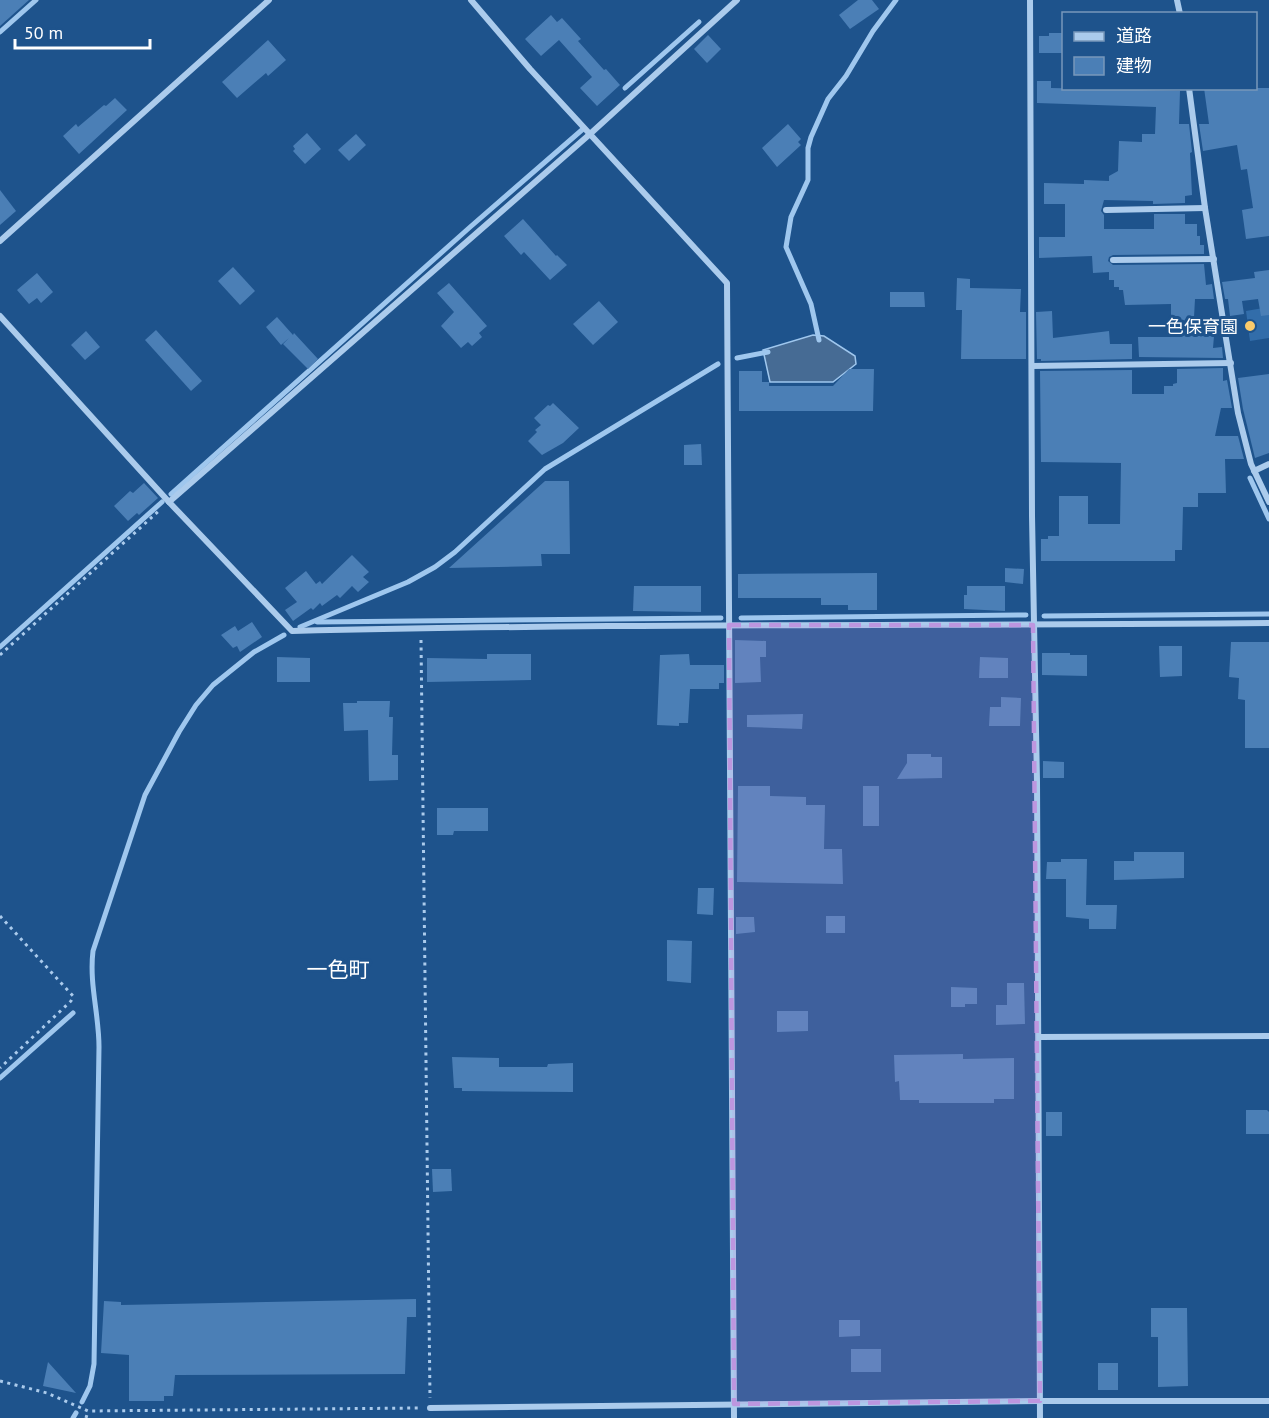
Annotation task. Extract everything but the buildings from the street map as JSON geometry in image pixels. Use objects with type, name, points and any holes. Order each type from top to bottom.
[{"type":"street","points":[[0,241],[268,0]]},
{"type":"street","points":[[471,0],[530,69],[727,283],[734,1418]]},
{"type":"street","points":[[169,502],[590,134],[737,0]]},
{"type":"street","points":[[1030,0],[1040,1418]]},
{"type":"street","points":[[1189,90],[1205,208],[1242,431],[1254,471],[1269,502]]},
{"type":"street","points":[[1106,210],[1205,208]]},
{"type":"street","points":[[1113,260],[1214,259]]},
{"type":"street","points":[[0,316],[169,502],[292,632],[421,628],[729,625],[1269,623]]},
{"type":"street","points":[[1032,366],[1231,363]]},
{"type":"street","points":[[1254,471],[1269,464]]},
{"type":"street","points":[[1039,1037],[1269,1036]]},
{"type":"street","points":[[430,1408],[1040,1401],[1269,1401]]},
{"type":"path","points":[[0,655],[169,502]]},
{"type":"path","points":[[0,1381],[47,1393],[88,1412],[430,1408],[421,628]]},
{"type":"path","points":[[0,916],[73,996],[71,1001],[0,1068]]},
{"type":"path","points":[[86,1418],[88,1412]]},
{"type":"highlighted area","points":[[729,625],[1033,625],[1040,1401],[734,1404]]},
{"type":"shaded area","points":[[1269,307],[1269,338],[1250,341],[1246,311]]},
{"type":"shaded area","points":[[813,335],[824,336],[855,356],[856,364],[833,382],[770,382],[763,350]]},
{"type":"waterway","points":[[0,32],[36,0]]},
{"type":"waterway","points":[[819,340],[811,304],[786,247],[791,217],[808,180],[808,148],[828,99],[846,76],[873,31],[896,0]]},
{"type":"waterway","points":[[625,88],[699,22]]},
{"type":"waterway","points":[[171,494],[583,129]]},
{"type":"waterway","points":[[737,358],[768,352]]},
{"type":"waterway","points":[[300,627],[408,582],[435,567],[455,552],[545,469],[718,364]]},
{"type":"waterway","points":[[1250,478],[1269,519]]},
{"type":"waterway","points":[[0,647],[162,502]]},
{"type":"waterway","points":[[1044,616],[1269,614]]},
{"type":"waterway","points":[[741,618],[1026,615]]},
{"type":"waterway","points":[[317,622],[721,618]]},
{"type":"waterway","points":[[82,1402],[90,1386],[94,1364],[99,1047],[92,975],[93,951],[145,795],[179,732],[196,705],[213,685],[254,652],[284,635]]},
{"type":"waterway","points":[[0,1078],[73,1013]]},
{"type":"waterway","points":[[73,1418],[76,1413]]},
{"type":"place","name":"一色保育園","points":[[1250,326]]},
{"type":"district","name":"一色町","points":[[338,969]]}]
